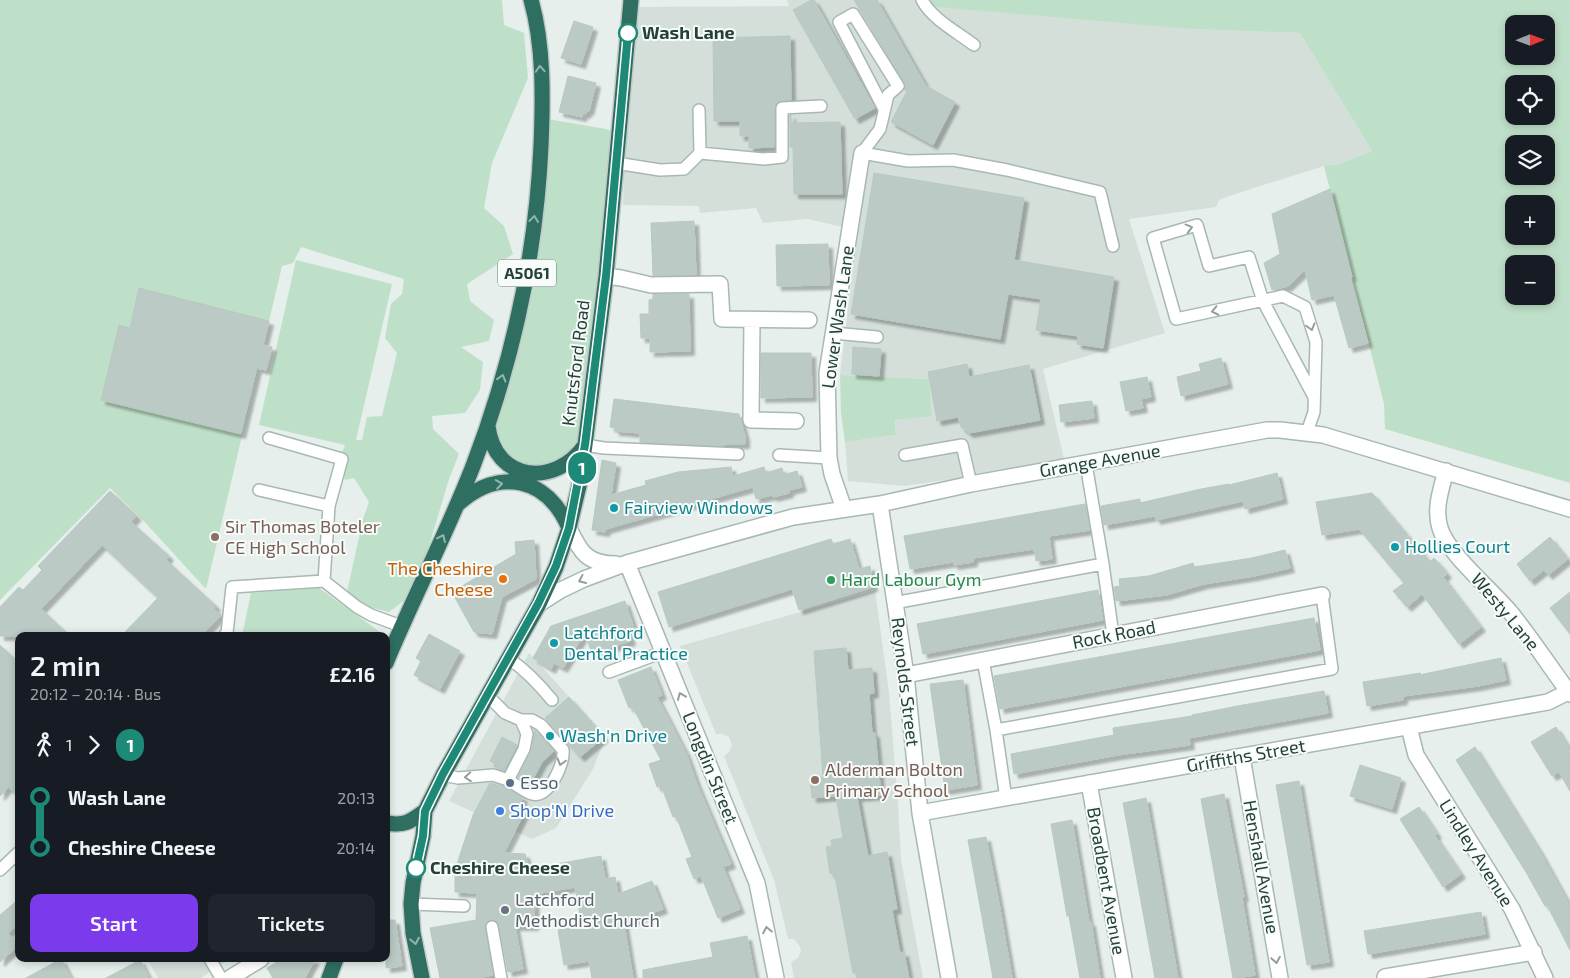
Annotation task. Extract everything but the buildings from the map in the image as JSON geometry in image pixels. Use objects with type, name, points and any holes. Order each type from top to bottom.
[{"type":"highway","name":"A5061","points":[[390,652],[473,466],[511,348],[528,271],[539,181],[542,118],[541,73],[531,0]]},
{"type":"highway","name":"Knutsford Road","points":[[422,978],[413,933],[411,904],[413,883],[423,836],[425,811],[443,774],[538,604],[556,566],[569,528],[585,445],[606,276],[631,0]]},
{"type":"highway","points":[[487,425],[492,447],[500,459],[509,467],[520,471],[545,472],[557,469],[577,455],[585,445]]},
{"type":"highway","name":"A5061","points":[[457,505],[469,494],[483,487],[499,483],[526,484],[546,494],[564,515],[569,528]]},
{"type":"highway","points":[[390,824],[402,825],[412,821],[425,811]]},
{"type":"highway","points":[[329,978],[335,962]]},
{"type":"street","name":"Lower Wash Lane","points":[[844,508],[832,474],[829,458],[827,373],[862,153]]},
{"type":"street","points":[[606,276],[651,285],[720,284],[722,319],[809,320]]},
{"type":"street","points":[[752,320],[751,420],[796,421]]},
{"type":"street","name":"Grange Avenue","points":[[538,604],[584,579],[627,563],[769,523],[803,515],[880,504],[971,484],[1253,432],[1280,430],[1323,435],[1570,509]]},
{"type":"street","name":"Westy Lane","points":[[1446,471],[1438,507],[1440,529],[1445,539],[1510,612],[1569,693]]},
{"type":"street","name":"Reynolds Street","points":[[880,504],[906,676],[920,813],[949,978]]},
{"type":"street","name":"Grange Avenue","points":[[569,528],[578,547],[591,560],[607,564],[627,563]]},
{"type":"street","name":"Longdin Street","points":[[627,563],[757,883],[776,978]]},
{"type":"street","name":"Rock Road","points":[[906,676],[1322,594]]},
{"type":"street","name":"Griffiths Street","points":[[920,813],[1548,702],[1569,693]]},
{"type":"street","name":"Lindley Avenue","points":[[1409,727],[1416,755],[1512,909],[1545,978]]},
{"type":"street","name":"Henshall Avenue","points":[[1242,756],[1280,978]]},
{"type":"street","name":"Broadbent Avenue","points":[[1089,783],[1124,978]]},
{"type":"street","points":[[1385,977],[1534,952]]},
{"type":"street","points":[[230,978],[256,962]]},
{"type":"lane","points":[[922,0],[926,7],[942,22],[974,44]]},
{"type":"lane","points":[[884,109],[839,22],[853,14],[898,86],[888,95],[880,129],[862,153],[908,161],[953,160],[1008,170],[1100,192],[1113,246]]},
{"type":"lane","points":[[700,153],[764,159],[782,157],[782,108],[821,106]]},
{"type":"lane","points":[[616,163],[660,170],[684,169],[700,153],[699,110]]},
{"type":"lane","points":[[1307,432],[1314,412],[1316,342],[1305,306],[1283,296],[1263,301],[1176,319],[1153,238],[1197,225],[1209,266],[1250,257],[1263,301],[1314,397]]},
{"type":"lane","points":[[834,333],[877,337]]},
{"type":"lane","points":[[269,438],[342,458],[329,506],[324,581]]},
{"type":"lane","points":[[906,455],[962,444],[971,484]]},
{"type":"lane","points":[[585,445],[604,448],[738,454]]},
{"type":"lane","points":[[780,455],[829,458]]},
{"type":"lane","points":[[1086,464],[1113,636]]},
{"type":"lane","points":[[259,490],[329,506]]},
{"type":"lane","points":[[894,603],[1103,564]]},
{"type":"lane","points":[[227,632],[232,587],[324,581],[357,607],[371,615],[401,626]]},
{"type":"lane","points":[[996,730],[1332,669],[1322,594]]},
{"type":"lane","points":[[609,672],[664,652]]},
{"type":"lane","points":[[508,658],[537,682],[552,700]]},
{"type":"lane","points":[[983,660],[1006,799]]},
{"type":"lane","points":[[443,774],[458,778],[494,775],[508,780],[532,794],[545,791],[550,786],[563,762],[563,750],[541,725],[532,720],[521,720],[506,713],[487,695]]},
{"type":"lane","points":[[508,780],[524,749],[527,734],[521,720]]},
{"type":"lane","points":[[0,870],[15,856]]},
{"type":"lane","points":[[411,904],[464,906]]},
{"type":"lane","points":[[492,927],[501,978]]},
{"type":"lane","points":[[212,962],[221,978]]},
{"type":"shaded area","points":[[787,0],[923,0],[1191,29],[1300,33],[1372,151],[1339,164],[1324,166],[1235,194],[1219,200],[1216,207],[1129,219],[1165,333],[1043,369],[1065,463],[904,486],[848,481],[845,442],[896,435],[895,420],[932,415],[929,379],[840,375],[858,228],[842,227],[808,219],[763,223],[756,208],[700,213],[699,206],[623,205],[630,7],[789,6]]},
{"type":"shaded area","name":"Alderman Bolton Primary School","points":[[875,591],[889,692],[901,860],[923,978],[794,978],[791,962],[798,958],[801,951],[800,947],[794,939],[788,939],[774,880],[724,756],[729,752],[732,745],[729,737],[716,734],[680,646]]},
{"type":"shaded area","points":[[529,653],[606,737],[593,769],[556,828],[532,839],[449,801]]},
{"type":"shaded area","points":[[149,962],[225,962],[201,978],[158,978]]},
{"type":"green space","name":"Sir Thomas Boteler CE High School","points":[[0,0],[502,0],[504,25],[524,33],[528,78],[492,163],[484,208],[504,226],[513,254],[467,284],[470,301],[494,320],[489,341],[461,347],[483,362],[480,390],[465,413],[432,416],[433,429],[459,454],[449,479],[427,553],[406,599],[389,612],[369,607],[347,592],[363,519],[369,502],[354,478],[345,480],[338,464],[345,445],[259,425],[296,260],[392,284],[356,440],[362,440],[367,417],[382,416],[397,353],[385,338],[391,304],[402,294],[404,279],[301,247],[293,263],[282,266],[206,589],[141,518],[110,488],[0,600]]},
{"type":"green space","points":[[923,0],[1570,0],[1570,483],[1385,429],[1384,404],[1324,166],[1339,164],[1372,151],[1300,33],[1191,29],[925,6]]},
{"type":"green space","points":[[542,118],[606,129],[619,134],[577,455],[520,471],[489,436],[511,348]]},
{"type":"green space","points":[[840,375],[929,379],[932,416],[895,420],[896,435],[845,442],[841,413]]},
{"type":"green space","points":[[319,588],[380,632],[243,632],[251,593]]},
{"type":"bus line","name":"1","points":[[416,868],[423,836],[425,811],[443,774],[538,604],[556,566],[569,528],[585,445],[606,276],[628,33]]},
{"type":"place","name":"Wash Lane","points":[[628,33]]},
{"type":"place","name":"Fairview Windows","points":[[614,508]]},
{"type":"place","name":"Sir Thomas Boteler CE High School","points":[[215,537]]},
{"type":"place","name":"Hollies Court","points":[[1395,547]]},
{"type":"place","name":"The Cheshire Cheese","points":[[503,579]]},
{"type":"place","name":"Hard Labour Gym","points":[[831,580]]},
{"type":"place","name":"Latchford Dental Practice","points":[[554,643]]},
{"type":"place","name":"Wash'n Drive","points":[[550,736]]},
{"type":"place","name":"Alderman Bolton Primary School","points":[[815,780]]},
{"type":"place","name":"Esso","points":[[510,783]]},
{"type":"place","name":"Shop'N Drive","points":[[500,811]]},
{"type":"place","name":"Cheshire Cheese","points":[[416,868]]},
{"type":"place","name":"Latchford Methodist Church","points":[[505,910]]}]
